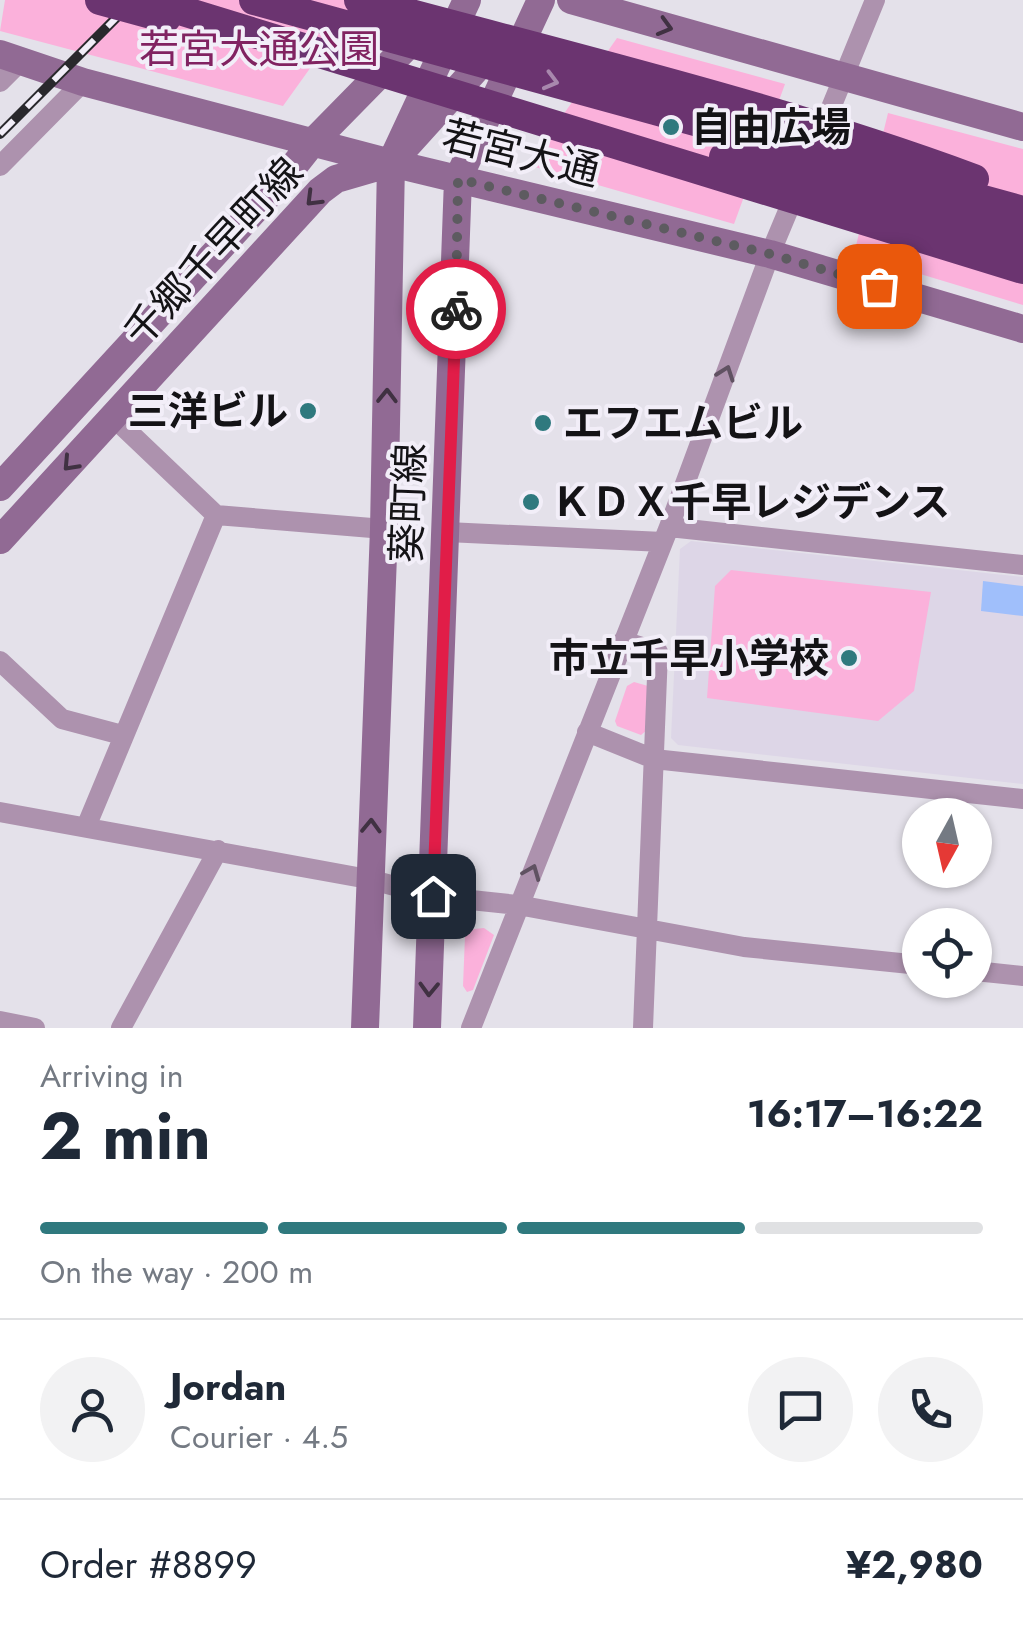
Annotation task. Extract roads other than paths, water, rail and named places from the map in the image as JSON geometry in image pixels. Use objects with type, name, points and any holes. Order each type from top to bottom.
[{"type":"highway","points":[[103,0],[326,55]]},
{"type":"highway","points":[[103,0],[662,149],[1023,240]]},
{"type":"highway","points":[[146,0],[662,149]]},
{"type":"highway","points":[[157,0],[662,149],[1023,269]]},
{"type":"highway","points":[[254,0],[1023,211]]},
{"type":"highway","points":[[359,0],[805,123],[919,159],[1023,198]]},
{"type":"street","name":"千郷千早町線","points":[[0,487],[285,177],[312,142],[452,0]]},
{"type":"street","name":"葵町線","points":[[364,1028],[384,529],[391,163],[467,0]]},
{"type":"street","name":"葵町線","points":[[427,1028],[458,179],[540,0]]},
{"type":"street","points":[[391,163],[540,0]]},
{"type":"street","points":[[571,0],[1023,128]]},
{"type":"street","points":[[471,1028],[666,534],[770,254],[875,0]]},
{"type":"street","name":"若宮大通","points":[[11,57],[83,82],[391,163],[770,254],[1023,328]]},
{"type":"street","points":[[0,82],[11,57]]},
{"type":"street","points":[[0,166],[83,82]]},
{"type":"street","name":"千郷千早町線","points":[[0,540],[320,191],[336,179],[391,163]]},
{"type":"street","points":[[113,417],[216,515],[384,529]]},
{"type":"street","points":[[86,827],[216,515]]},
{"type":"street","points":[[447,532],[666,534],[1023,565]]},
{"type":"street","points":[[622,641],[658,652],[643,1028]]},
{"type":"street","points":[[0,661],[62,719],[122,735]]},
{"type":"street","points":[[587,732],[654,758],[1023,799]]},
{"type":"street","points":[[0,812],[368,879],[433,896],[518,905],[744,948],[902,963]]},
{"type":"street","points":[[122,1028],[218,850]]},
{"type":"street","points":[[992,973],[1023,976]]},
{"type":"street","points":[[0,1021],[35,1028]]},
{"type":"water","points":[[983,581],[1023,586],[1023,616],[981,611]]},
{"type":"railway","points":[[0,134],[134,0]]},
{"type":"place","name":"自由広場","points":[[671,127]]},
{"type":"place","name":"三洋ビル","points":[[308,411]]},
{"type":"place","name":"エフエムビル","points":[[543,423]]},
{"type":"place","name":"ＫＤＸ千早レジデンス","points":[[531,502]]},
{"type":"place","name":"市立千早小学校","points":[[849,658]]},
{"type":"park label","name":"若宮大通公園","points":[[259,49]]}]
